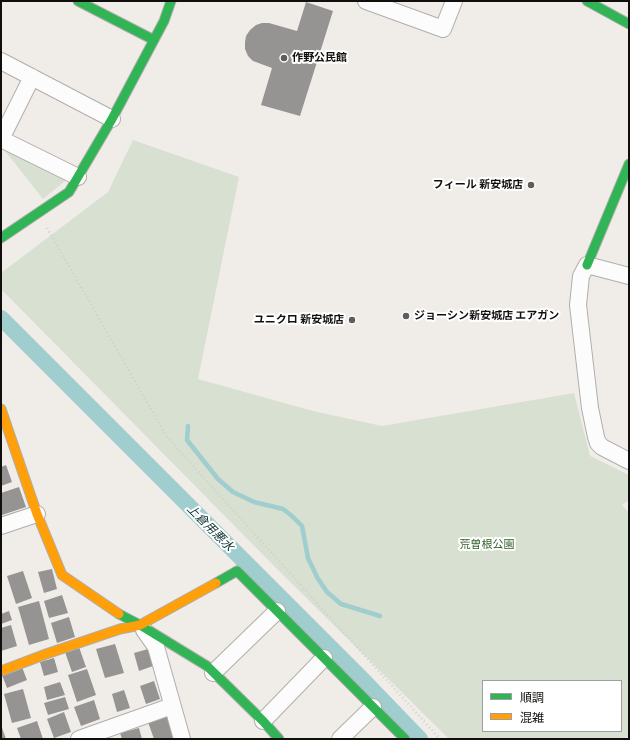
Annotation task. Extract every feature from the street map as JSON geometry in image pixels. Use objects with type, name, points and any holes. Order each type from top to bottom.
[{"type":"street","points":[[78,1],[154,40]]},
{"type":"street","points":[[3,234],[39,213],[69,192],[112,119],[164,21],[171,1]]},
{"type":"street","points":[[366,1],[444,29],[454,1]]},
{"type":"street","points":[[587,1],[629,24]]},
{"type":"street","points":[[1,61],[112,119]]},
{"type":"street","points":[[32,77],[1,139],[78,177]]},
{"type":"street","points":[[629,164],[581,276],[578,305],[590,408],[598,443],[602,448],[629,461]]},
{"type":"street","points":[[587,265],[629,276]]},
{"type":"street","points":[[1,409],[37,514],[62,575],[124,618],[140,625],[207,666],[279,739]]},
{"type":"street","points":[[1,526],[37,514]]},
{"type":"street","points":[[1,671],[120,629],[140,625],[237,571],[405,739]]},
{"type":"street","points":[[213,673],[277,611]]},
{"type":"street","points":[[140,625],[156,647],[182,739]]},
{"type":"street","points":[[262,721],[324,658]]},
{"type":"street","points":[[79,739],[172,706]]},
{"type":"street","points":[[340,739],[373,707]]},
{"type":"path","points":[[39,213],[166,437],[440,739]]},
{"type":"green space","name":"荒曽根公園","points":[[133,140],[239,177],[198,379],[313,411],[382,426],[574,393],[590,456],[629,475],[629,500],[622,505],[629,513],[629,736],[622,739],[449,739],[273,565],[1,289],[1,273],[108,192]]},
{"type":"green space","points":[[2,147],[70,177],[43,199]]},
{"type":"building","name":"作野公民館","points":[[306,2],[333,11],[300,116],[261,105],[272,68],[253,61],[248,56],[245,49],[245,42],[246,36],[250,30],[256,25],[262,23],[269,23],[297,31]]},
{"type":"building","points":[[6,465],[12,482],[1,486],[1,467]]},
{"type":"building","points":[[19,487],[26,507],[2,515],[1,493]]},
{"type":"building","points":[[52,569],[57,589],[44,593],[38,572]]},
{"type":"building","points":[[23,571],[32,598],[16,604],[7,576]]},
{"type":"building","points":[[62,595],[68,613],[49,618],[44,601]]},
{"type":"building","points":[[39,601],[49,639],[29,645],[18,607]]},
{"type":"building","points":[[9,611],[12,620],[1,624],[1,614]]},
{"type":"building","points":[[69,617],[75,637],[57,643],[51,623]]},
{"type":"building","points":[[11,625],[17,646],[1,651],[1,628]]},
{"type":"building","points":[[115,644],[124,673],[105,678],[96,649]]},
{"type":"building","points":[[79,647],[86,667],[72,672],[65,652]]},
{"type":"building","points":[[148,649],[153,666],[139,671],[134,653]]},
{"type":"building","points":[[54,658],[58,672],[44,676],[40,662]]},
{"type":"building","points":[[22,667],[27,680],[7,688],[2,675]]},
{"type":"building","points":[[87,669],[96,695],[77,702],[68,675]]},
{"type":"building","points":[[154,681],[160,699],[146,704],[140,686]]},
{"type":"building","points":[[60,682],[65,695],[47,700],[44,687]]},
{"type":"building","points":[[23,689],[31,718],[12,723],[4,694]]},
{"type":"building","points":[[124,690],[130,708],[117,712],[112,694]]},
{"type":"building","points":[[65,697],[69,709],[48,715],[44,703]]},
{"type":"building","points":[[94,700],[100,719],[81,726],[74,707]]},
{"type":"building","points":[[64,712],[71,732],[54,738],[47,719]]},
{"type":"building","points":[[169,716],[176,738],[154,739],[148,722]]},
{"type":"building","points":[[37,721],[43,739],[21,739],[17,728]]},
{"type":"building","points":[[1,725],[6,739],[1,739]]},
{"type":"building","points":[[139,728],[142,739],[122,739],[120,733]]},
{"type":"waterway","name":"上倉用悪水","points":[[1,318],[363,680],[420,739]]},
{"type":"waterway","points":[[188,426],[187,440],[218,479],[233,492],[254,502],[283,509],[302,526],[308,558],[317,577],[327,592],[341,604],[380,616]]},
{"type":"traffic: fast","points":[[78,1],[154,40]]},
{"type":"traffic: fast","points":[[1,238],[69,192],[112,119],[164,21],[171,1]]},
{"type":"traffic: fast","points":[[587,1],[629,24]]},
{"type":"traffic: fast","points":[[587,265],[629,164]]},
{"type":"traffic: fast","points":[[216,583],[237,571],[405,739]]},
{"type":"traffic: fast","points":[[119,614],[140,625],[207,666],[263,721],[279,739]]},
{"type":"traffic: slow","points":[[1,409],[37,514],[62,575],[119,614]]},
{"type":"traffic: slow","points":[[1,671],[120,629],[140,625],[216,583]]},
{"type":"place","name":"作野公民館","points":[[284,58]]},
{"type":"place","name":"フィール 新安城店","points":[[531,185]]},
{"type":"place","name":"ジョーシン新安城店 エアガン","points":[[406,316]]},
{"type":"place","name":"ユニクロ 新安城店","points":[[352,320]]}]
